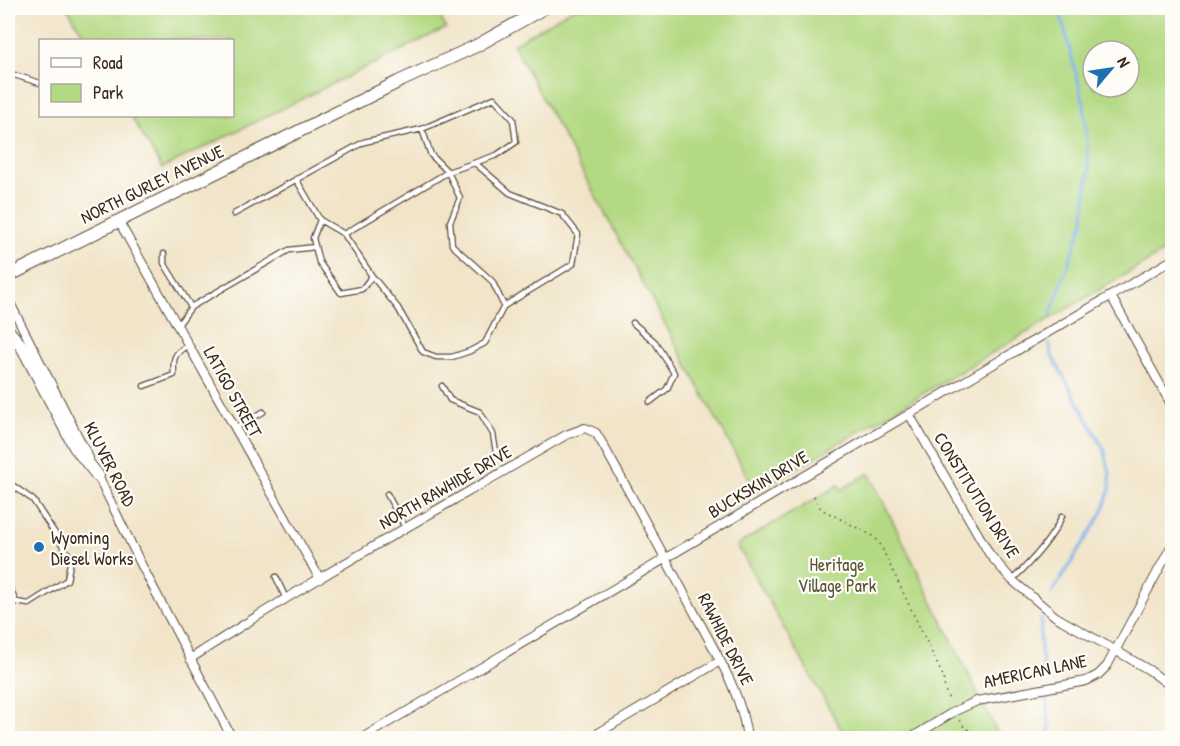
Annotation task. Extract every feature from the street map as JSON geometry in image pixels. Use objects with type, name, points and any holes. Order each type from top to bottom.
[{"type":"street","name":"NORTH GURLEY AVENUE","points":[[8,276],[398,82],[476,46],[544,8]]},
{"type":"street","name":"LATIGO STREET","points":[[118,220],[320,579]]},
{"type":"street","name":"BUCKSKIN DRIVE","points":[[362,738],[1173,260]]},
{"type":"street","points":[[1111,296],[1173,406]]},
{"type":"street","name":"KLUVER ROAD","points":[[8,299],[142,566],[232,738]]},
{"type":"street","points":[[8,331],[23,348],[75,447],[98,476]]},
{"type":"street","name":"CONSTITUTION DRIVE","points":[[909,414],[990,555],[1012,580],[1056,617],[1149,670],[1173,687]]},
{"type":"street","name":"NORTH RAWHIDE DRIVE","points":[[190,660],[251,619],[566,435],[585,428],[596,433],[602,442],[665,559]]},
{"type":"street","name":"AMERICAN LANE","points":[[911,738],[977,701],[1086,681],[1098,675],[1107,666],[1173,545]]},
{"type":"street","name":"RAWHIDE DRIVE","points":[[665,559],[739,701],[747,738]]},
{"type":"street","points":[[590,738],[720,661]]},
{"type":"lane","points":[[8,73],[39,83]]},
{"type":"lane","points":[[234,214],[364,142],[422,129],[494,98],[513,119],[516,142],[497,155],[448,172],[344,234]]},
{"type":"lane","points":[[422,129],[431,155],[448,172],[460,198],[450,222],[452,245],[492,281],[504,306]]},
{"type":"lane","points":[[296,179],[320,220],[344,234],[372,276],[399,308],[423,352],[436,357],[452,357],[485,343],[504,306],[573,264],[578,234],[562,214],[510,193],[475,163]]},
{"type":"lane","points":[[320,220],[313,238],[319,262],[341,293],[362,289],[372,276]]},
{"type":"lane","points":[[178,325],[191,307],[289,250],[315,248]]},
{"type":"lane","points":[[164,254],[164,262],[191,307]]},
{"type":"lane","points":[[633,323],[655,342],[674,373],[667,389],[650,402]]},
{"type":"lane","points":[[144,386],[174,375],[173,360],[178,351],[189,345]]},
{"type":"lane","points":[[442,386],[450,400],[480,412],[493,434],[496,452]]},
{"type":"lane","points":[[235,428],[263,412]]},
{"type":"lane","points":[[8,482],[33,500],[71,558],[67,580],[29,604],[16,602],[8,585]]},
{"type":"lane","points":[[387,494],[406,529]]},
{"type":"lane","points":[[1012,580],[1057,529],[1062,516]]},
{"type":"lane","points":[[276,577],[286,599]]},
{"type":"path","points":[[814,496],[821,509],[875,537],[880,544],[943,676],[945,690],[951,704]]},
{"type":"path","points":[[960,720],[964,727],[982,738]]},
{"type":"green space","points":[[67,8],[435,8],[446,28],[162,168],[132,117],[234,117],[234,39],[86,39]]},
{"type":"green space","points":[[574,8],[1172,8],[1172,247],[756,492],[513,44]]},
{"type":"green space","name":"Heritage Village Park","points":[[869,473],[1000,738],[846,738],[737,545],[839,485],[841,490]]},
{"type":"waterway","points":[[1050,316],[1084,220],[1089,168],[1084,104],[1059,8]]},
{"type":"waterway","points":[[1050,344],[1051,354],[1104,449],[1110,473],[1110,490],[1102,513],[1052,593]]},
{"type":"waterway","points":[[1041,619],[1040,641],[1044,673]]},
{"type":"waterway","points":[[1047,698],[1049,738]]},
{"type":"place","name":"Wyoming Diesel Works","points":[[39,547]]}]
